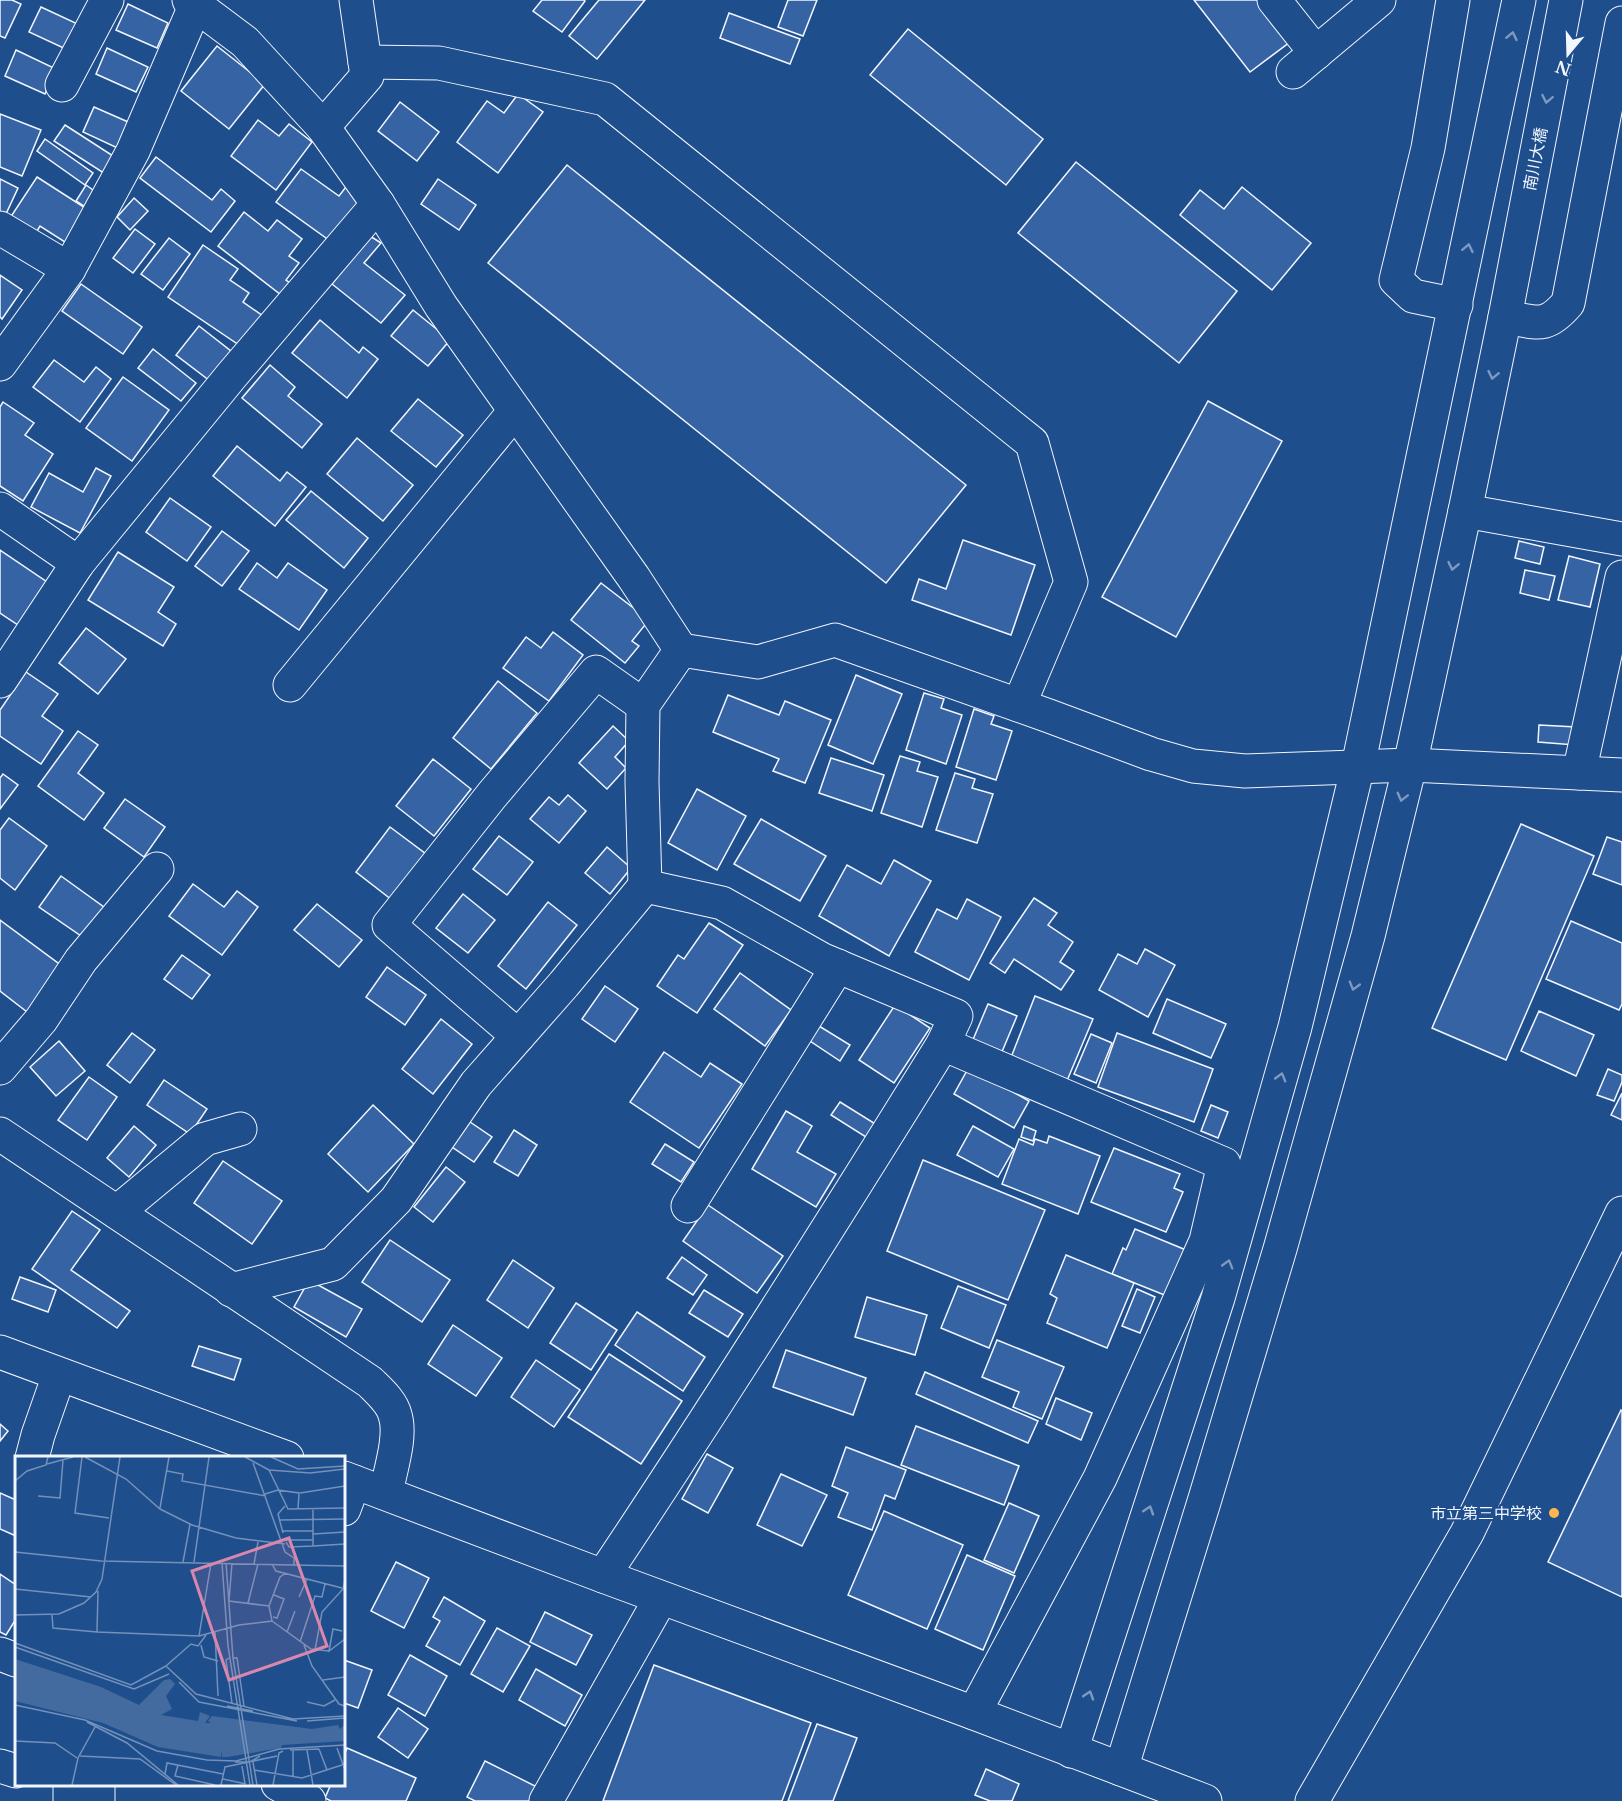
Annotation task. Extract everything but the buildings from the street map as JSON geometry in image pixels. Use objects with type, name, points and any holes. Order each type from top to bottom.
[{"type":"street","points":[[62,85],[107,0]]},
{"type":"street","points":[[324,126],[367,76],[356,0]]},
{"type":"street","points":[[1274,0],[1304,63],[1380,0]]},
{"type":"street","points":[[1453,0],[1428,148],[1396,280],[1413,296],[1456,305]]},
{"type":"street","points":[[974,1713],[1100,1478],[1239,1169],[1295,1027],[1358,766],[1519,0]]},
{"type":"street","name":"南川大橋","points":[[1121,1770],[1280,1249],[1368,936],[1410,765],[1465,511],[1566,0]]},
{"type":"street","points":[[0,364],[69,269],[133,152],[193,2],[245,42],[324,126],[378,204],[441,306],[634,578],[681,650],[758,662],[835,640],[1151,754],[1193,766],[1245,771],[1410,765],[1622,775]]},
{"type":"street","points":[[1504,317],[1543,323],[1556,317],[1568,303],[1622,23]]},
{"type":"street","points":[[365,62],[439,63],[604,99],[1032,443],[1071,582],[1019,705]]},
{"type":"street","points":[[0,681],[78,563],[232,375],[378,204]]},
{"type":"street","points":[[0,228],[69,269]]},
{"type":"street","points":[[290,685],[514,411]]},
{"type":"street","points":[[0,509],[78,563]]},
{"type":"street","points":[[1465,511],[1622,539]]},
{"type":"street","points":[[1579,773],[1622,578]]},
{"type":"street","points":[[231,1290],[333,1264],[396,1200],[476,1084],[645,886],[642,782],[644,705],[681,650]]},
{"type":"street","points":[[518,1036],[388,925],[492,795],[596,672],[644,705]]},
{"type":"street","points":[[0,1068],[40,1020],[81,960],[157,869]]},
{"type":"street","points":[[603,1576],[685,1453],[826,1232],[943,1044],[956,1016],[823,960],[722,903],[645,886]]},
{"type":"street","points":[[688,1206],[838,966]]},
{"type":"street","points":[[943,1044],[1239,1169]]},
{"type":"street","points":[[117,1212],[205,1139],[240,1129]]},
{"type":"street","points":[[0,1134],[370,1382],[395,1413],[398,1431],[386,1493]]},
{"type":"street","points":[[1071,1751],[1218,1298],[1239,1169]]},
{"type":"street","points":[[1311,1801],[1467,1533],[1622,1213]]},
{"type":"street","points":[[1190,1276],[1218,1298]]},
{"type":"street","points":[[0,1352],[282,1456]]},
{"type":"street","points":[[33,1456],[59,1375]]},
{"type":"street","points":[[347,1489],[386,1493],[1205,1801]]},
{"type":"street","points":[[546,1801],[661,1598]]},
{"type":"street","points":[[0,1654],[15,1660]]},
{"type":"street","points":[[0,1766],[15,1771]]},
{"type":"street","points":[[280,1786],[309,1801]]},
{"type":"place","name":"市立第三中学校","points":[[1554,1513]]}]
